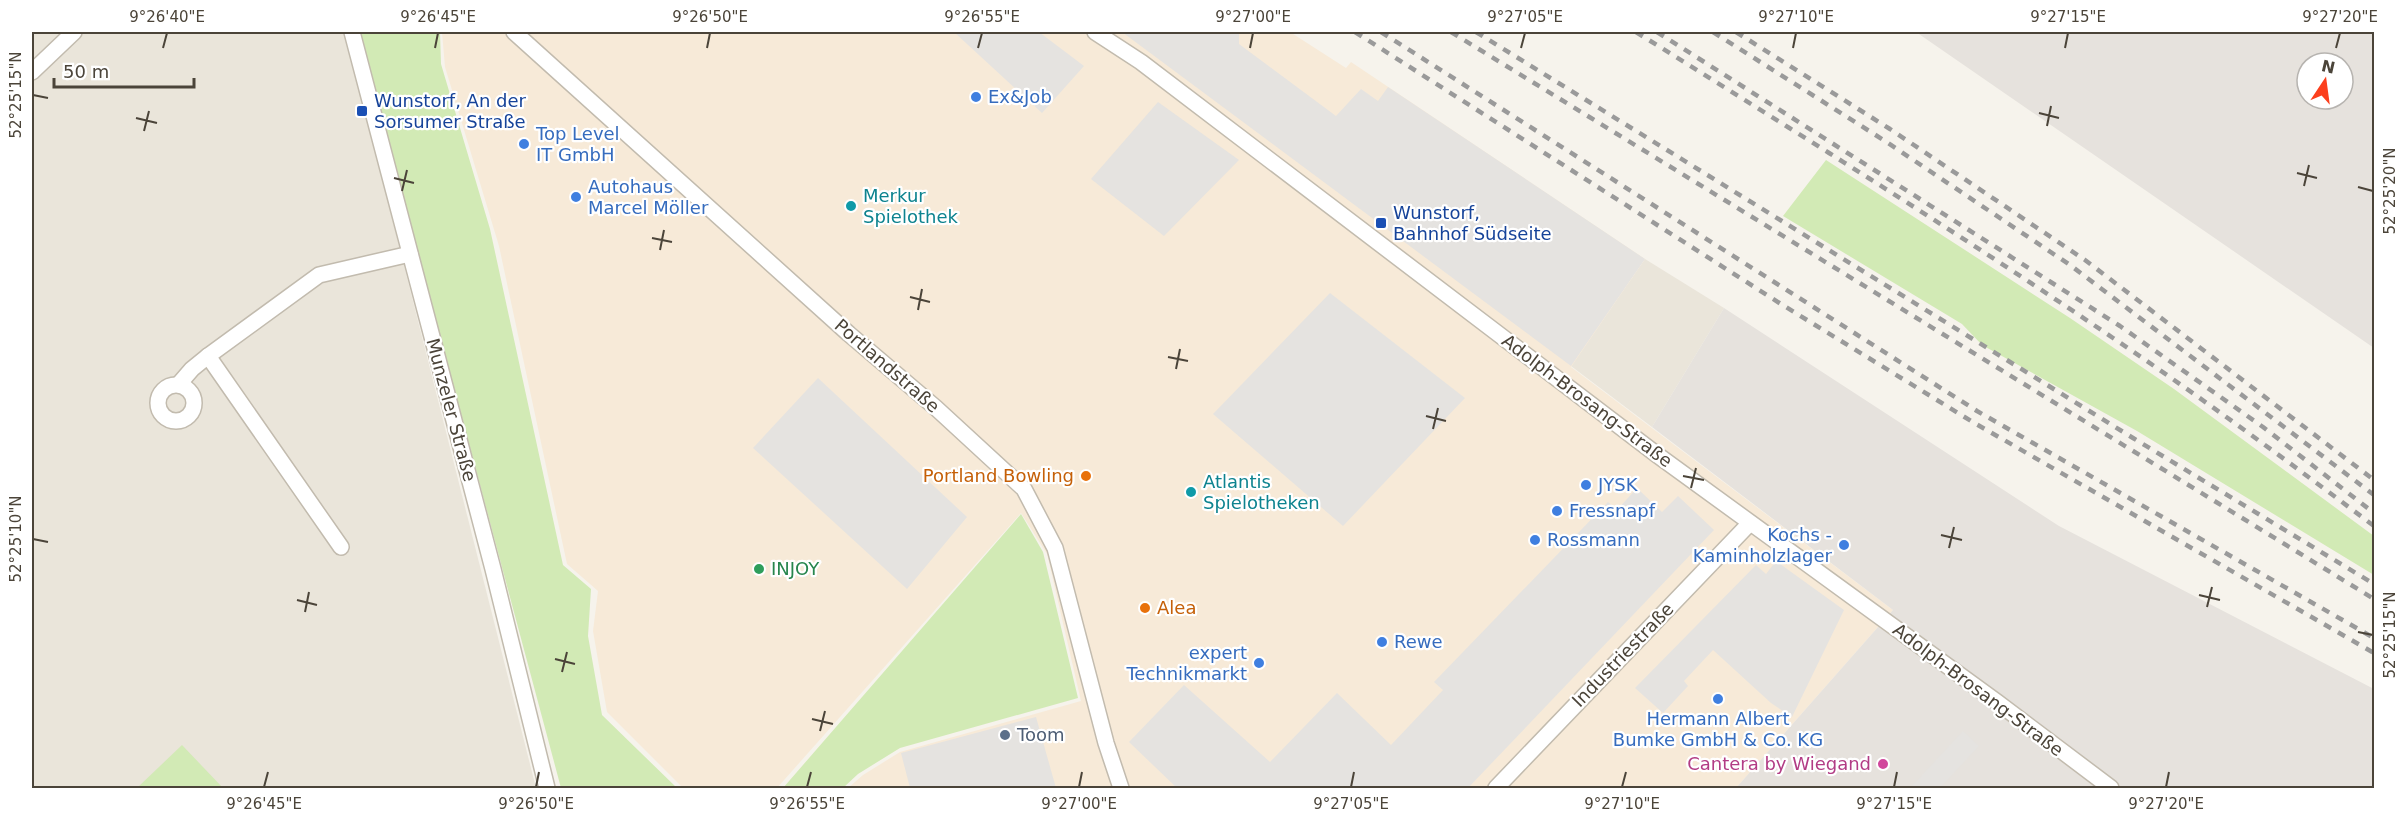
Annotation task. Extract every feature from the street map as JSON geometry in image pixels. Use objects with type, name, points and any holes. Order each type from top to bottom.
[{"type":"street","points":[[32,72],[74,32]]},
{"type":"street","name":"Munzeler Straße","points":[[352,32],[547,789]]},
{"type":"street","name":"Portlandstraße","points":[[514,32],[1024,489],[1055,548],[1106,743],[1122,789]]},
{"type":"street","name":"Adolph-Brosang-Straße","points":[[1095,32],[1141,62],[1750,523],[1997,702],[2111,789]]},
{"type":"street","points":[[179,384],[208,356],[319,275],[410,254]]},
{"type":"street","points":[[208,356],[341,547]]},
{"type":"street","name":"Industriestraße","points":[[1496,789],[1750,523]]},
{"type":"shaded area","points":[[32,32],[345,32],[536,788],[32,788]]},
{"type":"shaded area","points":[[442,32],[1290,32],[1346,68],[1351,62],[1645,259],[1571,367],[1893,610],[1736,788],[848,788],[863,775],[900,752],[1081,701],[1047,554],[1021,513],[777,788],[683,788],[607,712],[593,631],[598,591],[567,564],[499,246],[445,67]]},
{"type":"shaded area","points":[[954,32],[1039,32],[1084,66],[1042,113]]},
{"type":"shaded area","points":[[1122,32],[1239,32],[1239,44],[1336,116],[1361,89],[1378,101],[1388,87],[1645,259],[1571,366]]},
{"type":"shaded area","points":[[1916,32],[2374,32],[2374,348]]},
{"type":"shaded area","points":[[1158,102],[1239,160],[1164,236],[1091,179]]},
{"type":"shaded area","points":[[1645,259],[1724,308],[1652,427],[1571,366]]},
{"type":"shaded area","points":[[1330,293],[1465,398],[1343,526],[1213,414]]},
{"type":"shaded area","points":[[1724,308],[2059,526],[2374,689],[2374,788],[1736,788],[1893,610],[1652,427]]},
{"type":"shaded area","points":[[818,378],[967,517],[907,589],[753,448]]},
{"type":"shaded area","points":[[1637,488],[1662,512],[1678,496],[1714,530],[1468,788],[1177,788],[1129,742],[1184,685],[1270,762],[1337,693],[1391,745],[1443,690],[1434,682],[1608,502],[1617,510]]},
{"type":"shaded area","points":[[1776,561],[1844,610],[1792,717],[1771,703],[1713,650],[1684,681],[1688,686],[1663,713],[1635,688],[1756,565],[1766,574]]},
{"type":"shaded area","name":"Toom","points":[[1036,717],[1056,788],[910,788],[901,753]]},
{"type":"shaded area","points":[[1963,731],[1979,746],[1940,788],[1910,788]]},
{"type":"green space","points":[[359,32],[440,32],[441,64],[490,229],[563,565],[591,589],[588,636],[602,715],[677,788],[561,788]]},
{"type":"green space","points":[[1826,160],[2070,318],[2174,389],[2374,536],[2374,575],[2137,431],[1982,345],[1962,324],[1783,216]]},
{"type":"green space","points":[[1021,514],[1043,552],[1078,698],[900,748],[858,774],[843,788],[783,788]]},
{"type":"green space","points":[[182,745],[223,788],[137,788]]},
{"type":"railway","points":[[1355,32],[1781,304],[1971,421],[2374,653]]},
{"type":"railway","points":[[1381,32],[1977,411],[2374,638]]},
{"type":"railway","points":[[1451,32],[2374,599]]},
{"type":"railway","points":[[1476,32],[2133,438],[2374,584]]},
{"type":"railway","points":[[1636,32],[1876,183],[2054,299],[2212,407],[2374,526]]},
{"type":"railway","points":[[1657,32],[2120,326],[2263,427],[2374,513]]},
{"type":"railway","points":[[1713,32],[1885,141],[2070,265],[2374,495]]},
{"type":"railway","points":[[1736,32],[1890,129],[2085,260],[2374,480]]},
{"type":"place","name":"Ex&Job","points":[[976,97]]},
{"type":"place","name":"Wunstorf, An der Sorsumer Straße","points":[[362,111]]},
{"type":"place","name":"Top Level IT GmbH","points":[[524,144]]},
{"type":"place","name":"Autohaus Marcel Möller","points":[[576,197]]},
{"type":"place","name":"Merkur Spielothek","points":[[851,206]]},
{"type":"place","name":"Wunstorf, Bahnhof Südseite","points":[[1381,223]]},
{"type":"place","name":"Portland Bowling","points":[[1086,476]]},
{"type":"place","name":"JYSK","points":[[1586,485]]},
{"type":"place","name":"Atlantis Spielotheken","points":[[1191,492]]},
{"type":"place","name":"Fressnapf","points":[[1557,511]]},
{"type":"place","name":"Rossmann","points":[[1535,540]]},
{"type":"place","name":"Kochs - Kaminholzlager","points":[[1844,545]]},
{"type":"place","name":"INJOY","points":[[759,569]]},
{"type":"place","name":"Alea","points":[[1145,608]]},
{"type":"place","name":"Rewe","points":[[1382,642]]},
{"type":"place","name":"expert Technikmarkt","points":[[1259,663]]},
{"type":"place","name":"Hermann Albert Bumke GmbH & Co. KG","points":[[1718,699]]},
{"type":"place","name":"Toom","points":[[1005,735]]},
{"type":"place","name":"Cantera by Wiegand","points":[[1883,764]]}]
